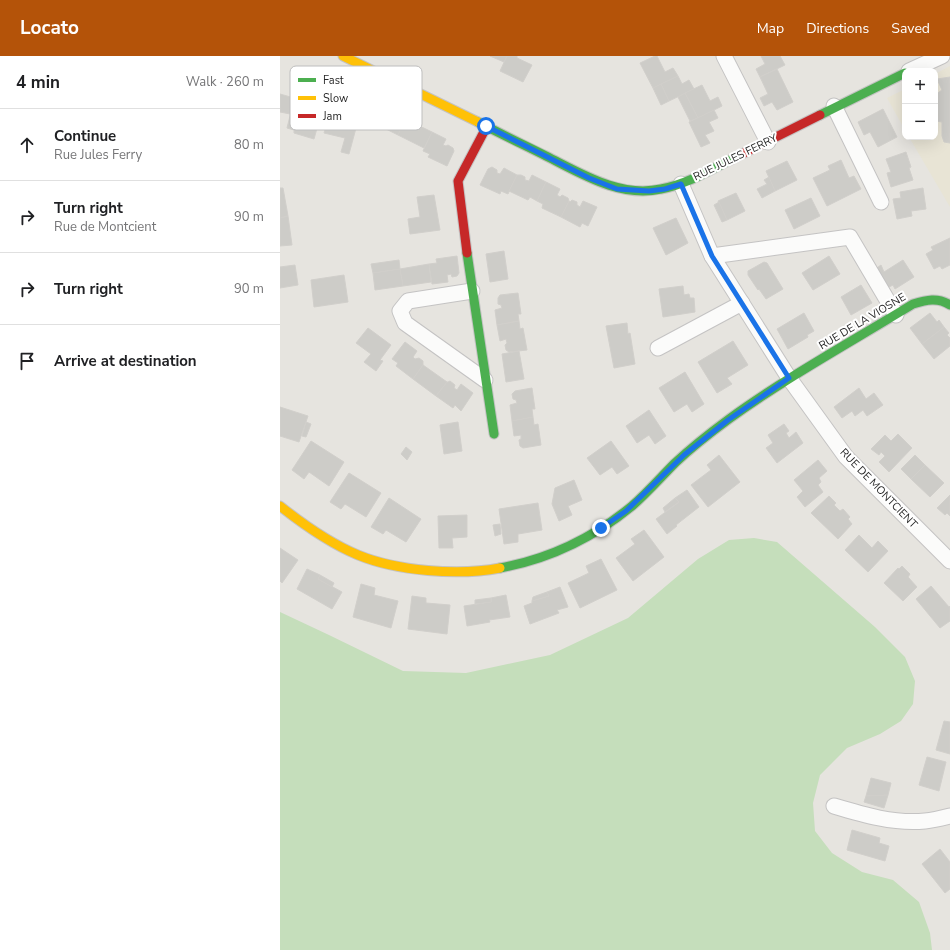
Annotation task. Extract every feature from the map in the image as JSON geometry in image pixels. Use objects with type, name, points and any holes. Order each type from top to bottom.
[{"type":"street","name":"RUE JULES FERRY","points":[[343,56],[363,66]]},
{"type":"street","points":[[724,56],[768,142]]},
{"type":"street","points":[[914,68],[927,59],[942,56]]},
{"type":"street","name":"RUE JULES FERRY","points":[[422,95],[589,178],[617,189],[649,191],[665,189],[681,184],[768,142],[834,106],[902,74]]},
{"type":"street","points":[[834,106],[880,202]]},
{"type":"street","points":[[486,126],[458,181],[472,291],[494,434]]},
{"type":"street","name":"RUE DE MONTCIENT","points":[[681,184],[712,256],[789,378],[846,457],[950,561]]},
{"type":"street","points":[[712,256],[850,237],[896,314]]},
{"type":"street","points":[[472,291],[408,301],[400,311],[405,323],[485,380]]},
{"type":"street","name":"RUE DE LA VIOSNE","points":[[280,506],[325,540],[352,553],[387,564],[423,571],[456,573],[488,570],[520,564],[548,556],[574,544],[626,511],[689,451],[728,420],[789,378],[913,304],[932,299],[945,301],[950,305]]},
{"type":"street","points":[[658,348],[742,303]]},
{"type":"street","points":[[834,806],[861,814],[898,821],[926,821],[950,816]]},
{"type":"shaded area","points":[[950,66],[950,207],[911,140],[938,140],[938,72]]},
{"type":"shaded area","points":[[902,90],[902,125],[887,98]]},
{"type":"green space","points":[[754,538],[777,542],[875,627],[905,657],[915,681],[913,704],[901,721],[880,734],[847,748],[820,775],[813,803],[815,831],[832,853],[862,872],[893,880],[919,902],[930,933],[932,950],[280,950],[280,612],[403,671],[466,673],[550,655],[628,618],[698,559],[729,540]]},
{"type":"building","points":[[490,56],[507,56],[504,62]]},
{"type":"building","points":[[507,56],[517,56],[517,58],[532,65],[523,82],[500,71]]},
{"type":"building","points":[[657,56],[665,72],[673,68],[678,76],[653,88],[640,63]]},
{"type":"building","points":[[761,56],[780,56],[785,65],[760,77],[756,69],[765,64]]},
{"type":"building","points":[[777,69],[793,102],[777,110],[772,102],[764,106],[760,98],[768,94],[760,77]]},
{"type":"building","points":[[678,76],[682,84],[689,80],[694,89],[669,101],[661,84]]},
{"type":"building","points":[[950,77],[950,143],[944,142],[942,136],[942,122],[938,121],[938,93],[942,90],[938,79]]},
{"type":"building","points":[[661,84],[669,101],[661,105],[653,88]]},
{"type":"building","points":[[702,85],[710,101],[718,97],[722,106],[698,118],[685,93]]},
{"type":"building","points":[[685,93],[698,118],[690,121],[678,97]]},
{"type":"building","points":[[280,94],[290,97],[290,114],[280,112]]},
{"type":"building","points":[[883,109],[897,137],[878,147],[870,132],[864,135],[858,122]]},
{"type":"building","points":[[714,110],[718,118],[709,122],[714,131],[705,135],[710,143],[701,147],[689,122]]},
{"type":"building","points":[[290,116],[290,129],[287,128]]},
{"type":"building","points":[[422,127],[432,132],[424,148],[398,135],[400,130],[422,130]]},
{"type":"building","points":[[294,130],[317,130],[314,139],[294,133]]},
{"type":"building","points":[[325,130],[355,130],[349,154],[341,152],[345,138],[324,133]]},
{"type":"building","points":[[388,130],[400,130],[398,135]]},
{"type":"building","points":[[432,132],[446,139],[443,145],[448,145],[453,148],[454,151],[447,166],[428,157],[430,154],[423,151]]},
{"type":"building","points":[[906,152],[911,167],[909,168],[913,180],[891,187],[887,173],[891,172],[886,159]]},
{"type":"building","points":[[841,160],[849,178],[854,176],[861,189],[827,206],[813,178],[830,170],[828,166]]},
{"type":"building","points":[[787,161],[797,180],[775,191],[766,171]]},
{"type":"building","points":[[492,167],[497,170],[497,173],[500,174],[504,168],[517,175],[508,194],[501,191],[500,194],[480,185],[488,169]]},
{"type":"building","points":[[517,175],[525,177],[525,180],[529,181],[532,175],[546,182],[537,201],[530,197],[528,200],[509,191]]},
{"type":"building","points":[[769,177],[775,191],[762,198],[757,189],[767,184],[764,180]]},
{"type":"building","points":[[546,182],[560,189],[557,195],[560,197],[562,195],[568,198],[569,201],[561,217],[542,208],[543,204],[537,201]]},
{"type":"building","points":[[280,188],[283,188],[288,216],[280,218]]},
{"type":"building","points":[[923,188],[926,209],[911,211],[912,216],[897,219],[893,199],[901,198],[900,192]]},
{"type":"building","points":[[736,193],[745,211],[727,220],[718,201]]},
{"type":"building","points":[[434,195],[440,230],[410,234],[408,219],[420,217],[417,197]]},
{"type":"building","points":[[811,198],[820,216],[794,229],[785,210]]},
{"type":"building","points":[[572,200],[577,202],[577,205],[580,207],[583,201],[597,207],[588,226],[582,223],[580,227],[561,217],[569,201],[570,202]]},
{"type":"building","points":[[719,202],[727,220],[722,222],[714,205]]},
{"type":"building","points":[[288,216],[292,245],[280,246],[280,218]]},
{"type":"building","points":[[676,218],[688,243],[666,255],[653,228]]},
{"type":"building","points":[[950,238],[950,265],[942,269],[940,266],[934,269],[926,254],[933,250],[931,247]]},
{"type":"building","points":[[504,251],[508,279],[490,282],[486,254]]},
{"type":"building","points":[[457,256],[459,273],[457,276],[452,277],[451,274],[447,275],[448,282],[432,284],[429,264],[437,263],[436,259]]},
{"type":"building","points":[[829,256],[840,274],[813,290],[802,273]]},
{"type":"building","points":[[399,260],[400,269],[373,273],[371,264]]},
{"type":"building","points":[[903,260],[914,277],[895,289],[893,285],[885,289],[874,270],[881,265],[884,272]]},
{"type":"building","points":[[764,262],[767,263],[783,289],[766,299],[748,275],[748,271]]},
{"type":"building","points":[[429,264],[431,282],[403,286],[400,269]]},
{"type":"building","points":[[295,265],[298,285],[280,288],[280,267]]},
{"type":"building","points":[[400,269],[403,286],[375,290],[373,273]]},
{"type":"building","points":[[344,275],[348,302],[314,307],[311,280]]},
{"type":"building","points":[[861,285],[872,303],[851,315],[841,297]]},
{"type":"building","points":[[683,286],[684,295],[689,294],[690,298],[694,298],[695,312],[663,317],[659,289]]},
{"type":"building","points":[[518,293],[521,314],[518,314],[519,321],[497,325],[495,310],[502,308],[501,305],[498,304],[498,298],[500,295]]},
{"type":"building","points":[[804,313],[814,331],[807,335],[808,337],[788,349],[777,329]]},
{"type":"building","points":[[930,313],[937,322],[939,320],[944,327],[922,344],[910,328]]},
{"type":"building","points":[[519,321],[520,329],[523,328],[527,350],[509,352],[506,350],[506,339],[500,341],[497,325]]},
{"type":"building","points":[[627,323],[635,364],[614,368],[606,326]]},
{"type":"building","points":[[944,327],[949,333],[947,335],[950,338],[950,346],[934,359],[922,344]]},
{"type":"building","points":[[368,328],[391,345],[380,360],[383,361],[376,371],[364,362],[371,354],[356,343]]},
{"type":"building","points":[[733,341],[748,365],[727,378],[732,384],[717,393],[698,362]]},
{"type":"building","points":[[405,342],[417,351],[413,357],[415,359],[419,358],[423,361],[423,365],[413,379],[396,366],[398,363],[392,359]]},
{"type":"building","points":[[519,351],[524,379],[506,382],[502,354]]},
{"type":"building","points":[[423,365],[447,382],[436,396],[413,379]]},
{"type":"building","points":[[685,372],[704,404],[692,412],[687,404],[674,412],[659,388]]},
{"type":"building","points":[[450,381],[455,385],[454,388],[457,390],[461,384],[473,393],[461,411],[455,405],[453,408],[436,396],[447,382]]},
{"type":"building","points":[[532,388],[535,409],[532,409],[533,417],[512,421],[510,405],[517,403],[516,400],[513,399],[512,394],[515,391]]},
{"type":"building","points":[[859,388],[866,399],[874,393],[883,405],[867,416],[863,410],[855,416],[852,411],[842,418],[834,407]]},
{"type":"building","points":[[280,407],[308,416],[299,442],[280,436]]},
{"type":"building","points":[[649,410],[666,436],[655,444],[649,435],[637,443],[626,426]]},
{"type":"building","points":[[533,417],[534,425],[538,424],[541,445],[523,448],[520,446],[519,440],[521,439],[521,435],[514,436],[512,421]]},
{"type":"building","points":[[306,422],[311,424],[306,437],[302,436]]},
{"type":"building","points":[[458,422],[462,451],[444,454],[440,425]]},
{"type":"building","points":[[784,424],[789,431],[786,433],[789,438],[796,432],[803,443],[777,463],[766,448],[773,443],[768,435]]},
{"type":"building","points":[[898,434],[912,448],[889,472],[879,462],[885,456],[881,452],[879,455],[871,449],[885,435],[891,441]]},
{"type":"building","points":[[311,441],[344,462],[329,486],[309,472],[304,479],[292,470]]},
{"type":"building","points":[[611,441],[629,466],[617,474],[612,467],[600,475],[587,458]]},
{"type":"building","points":[[406,447],[412,452],[407,460],[401,454]]},
{"type":"building","points":[[719,455],[740,482],[708,507],[691,485],[711,470],[707,465]]},
{"type":"building","points":[[915,455],[925,465],[911,479],[901,469]]},
{"type":"building","points":[[818,460],[827,471],[819,478],[821,482],[818,485],[823,492],[805,507],[797,497],[803,491],[794,480]]},
{"type":"building","points":[[925,465],[944,483],[930,497],[911,479]]},
{"type":"building","points":[[349,473],[381,493],[366,517],[345,504],[341,509],[330,502]]},
{"type":"building","points":[[574,480],[582,500],[568,506],[572,515],[559,521],[552,504],[555,488]]},
{"type":"building","points":[[687,490],[699,507],[667,534],[656,519],[679,502],[675,498]]},
{"type":"building","points":[[950,495],[950,516],[947,513],[945,515],[937,508]]},
{"type":"building","points":[[829,496],[836,503],[834,505],[840,511],[843,509],[850,517],[848,519],[852,524],[838,539],[811,513]]},
{"type":"building","points":[[389,498],[421,519],[406,542],[386,530],[383,534],[371,527]]},
{"type":"building","points":[[675,498],[679,502],[665,512],[663,508]]},
{"type":"building","points":[[538,503],[542,530],[518,534],[518,542],[504,544],[499,509]]},
{"type":"building","points":[[467,515],[467,537],[452,538],[453,548],[439,548],[438,516]]},
{"type":"building","points":[[500,524],[501,534],[495,536],[493,525]]},
{"type":"building","points":[[644,530],[664,557],[633,581],[616,558],[635,544],[631,539]]},
{"type":"building","points":[[859,535],[872,548],[878,541],[888,551],[868,572],[845,550]]},
{"type":"building","points":[[280,548],[298,560],[282,583],[280,581]]},
{"type":"building","points":[[601,559],[617,590],[580,608],[568,583],[589,573],[586,566]]},
{"type":"building","points":[[902,566],[910,574],[908,577],[917,587],[903,601],[884,583],[898,568],[899,569]]},
{"type":"building","points":[[307,569],[320,575],[318,579],[342,592],[332,609],[297,589]]},
{"type":"building","points":[[320,575],[334,583],[332,587],[318,579]]},
{"type":"building","points":[[361,584],[375,588],[374,595],[398,601],[391,628],[353,617]]},
{"type":"building","points":[[931,586],[949,607],[950,606],[950,621],[940,628],[916,599]]},
{"type":"building","points":[[560,587],[568,607],[557,610],[559,613],[530,624],[524,606],[532,603],[532,601],[549,596],[547,592]]},
{"type":"building","points":[[547,592],[549,596],[532,601],[533,597]]},
{"type":"building","points":[[506,595],[510,617],[489,620],[490,622],[467,626],[464,606],[491,602],[491,598]]},
{"type":"building","points":[[412,596],[426,598],[426,603],[450,605],[447,634],[408,629]]},
{"type":"building","points":[[491,598],[491,602],[475,604],[475,600]]},
{"type":"building","points":[[944,721],[950,722],[950,754],[936,750]]},
{"type":"building","points":[[927,757],[946,762],[939,791],[919,785]]},
{"type":"building","points":[[871,778],[891,783],[888,795],[866,796]]},
{"type":"building","points":[[888,795],[884,808],[864,802],[866,796]]},
{"type":"building","points":[[852,830],[880,838],[879,843],[889,846],[885,861],[847,850]]},
{"type":"building","points":[[940,849],[950,862],[950,889],[945,893],[922,864]]},
{"type":"traffic: fast","points":[[820,115],[902,74]]},
{"type":"traffic: fast","points":[[478,122],[587,177],[602,183],[631,190],[646,191],[681,184],[736,157]]},
{"type":"traffic: fast","points":[[467,253],[494,434]]},
{"type":"traffic: fast","points":[[500,568],[553,553],[570,546],[602,528],[632,506],[681,457],[729,419],[796,374],[913,304],[927,300],[936,300],[950,305]]},
{"type":"traffic: slow","points":[[343,56],[363,66]]},
{"type":"traffic: slow","points":[[422,95],[478,122]]},
{"type":"traffic: slow","points":[[280,506],[308,527],[347,550],[391,565],[447,572],[466,572],[500,568]]},
{"type":"traffic: jam","points":[[736,157],[820,115]]},
{"type":"traffic: jam","points":[[467,253],[458,181],[487,126]]},
{"type":"route","points":[[486,126],[589,178],[617,189],[649,191],[665,189],[681,184],[712,256],[789,378],[728,420],[684,455],[626,511],[601,528]]}]
